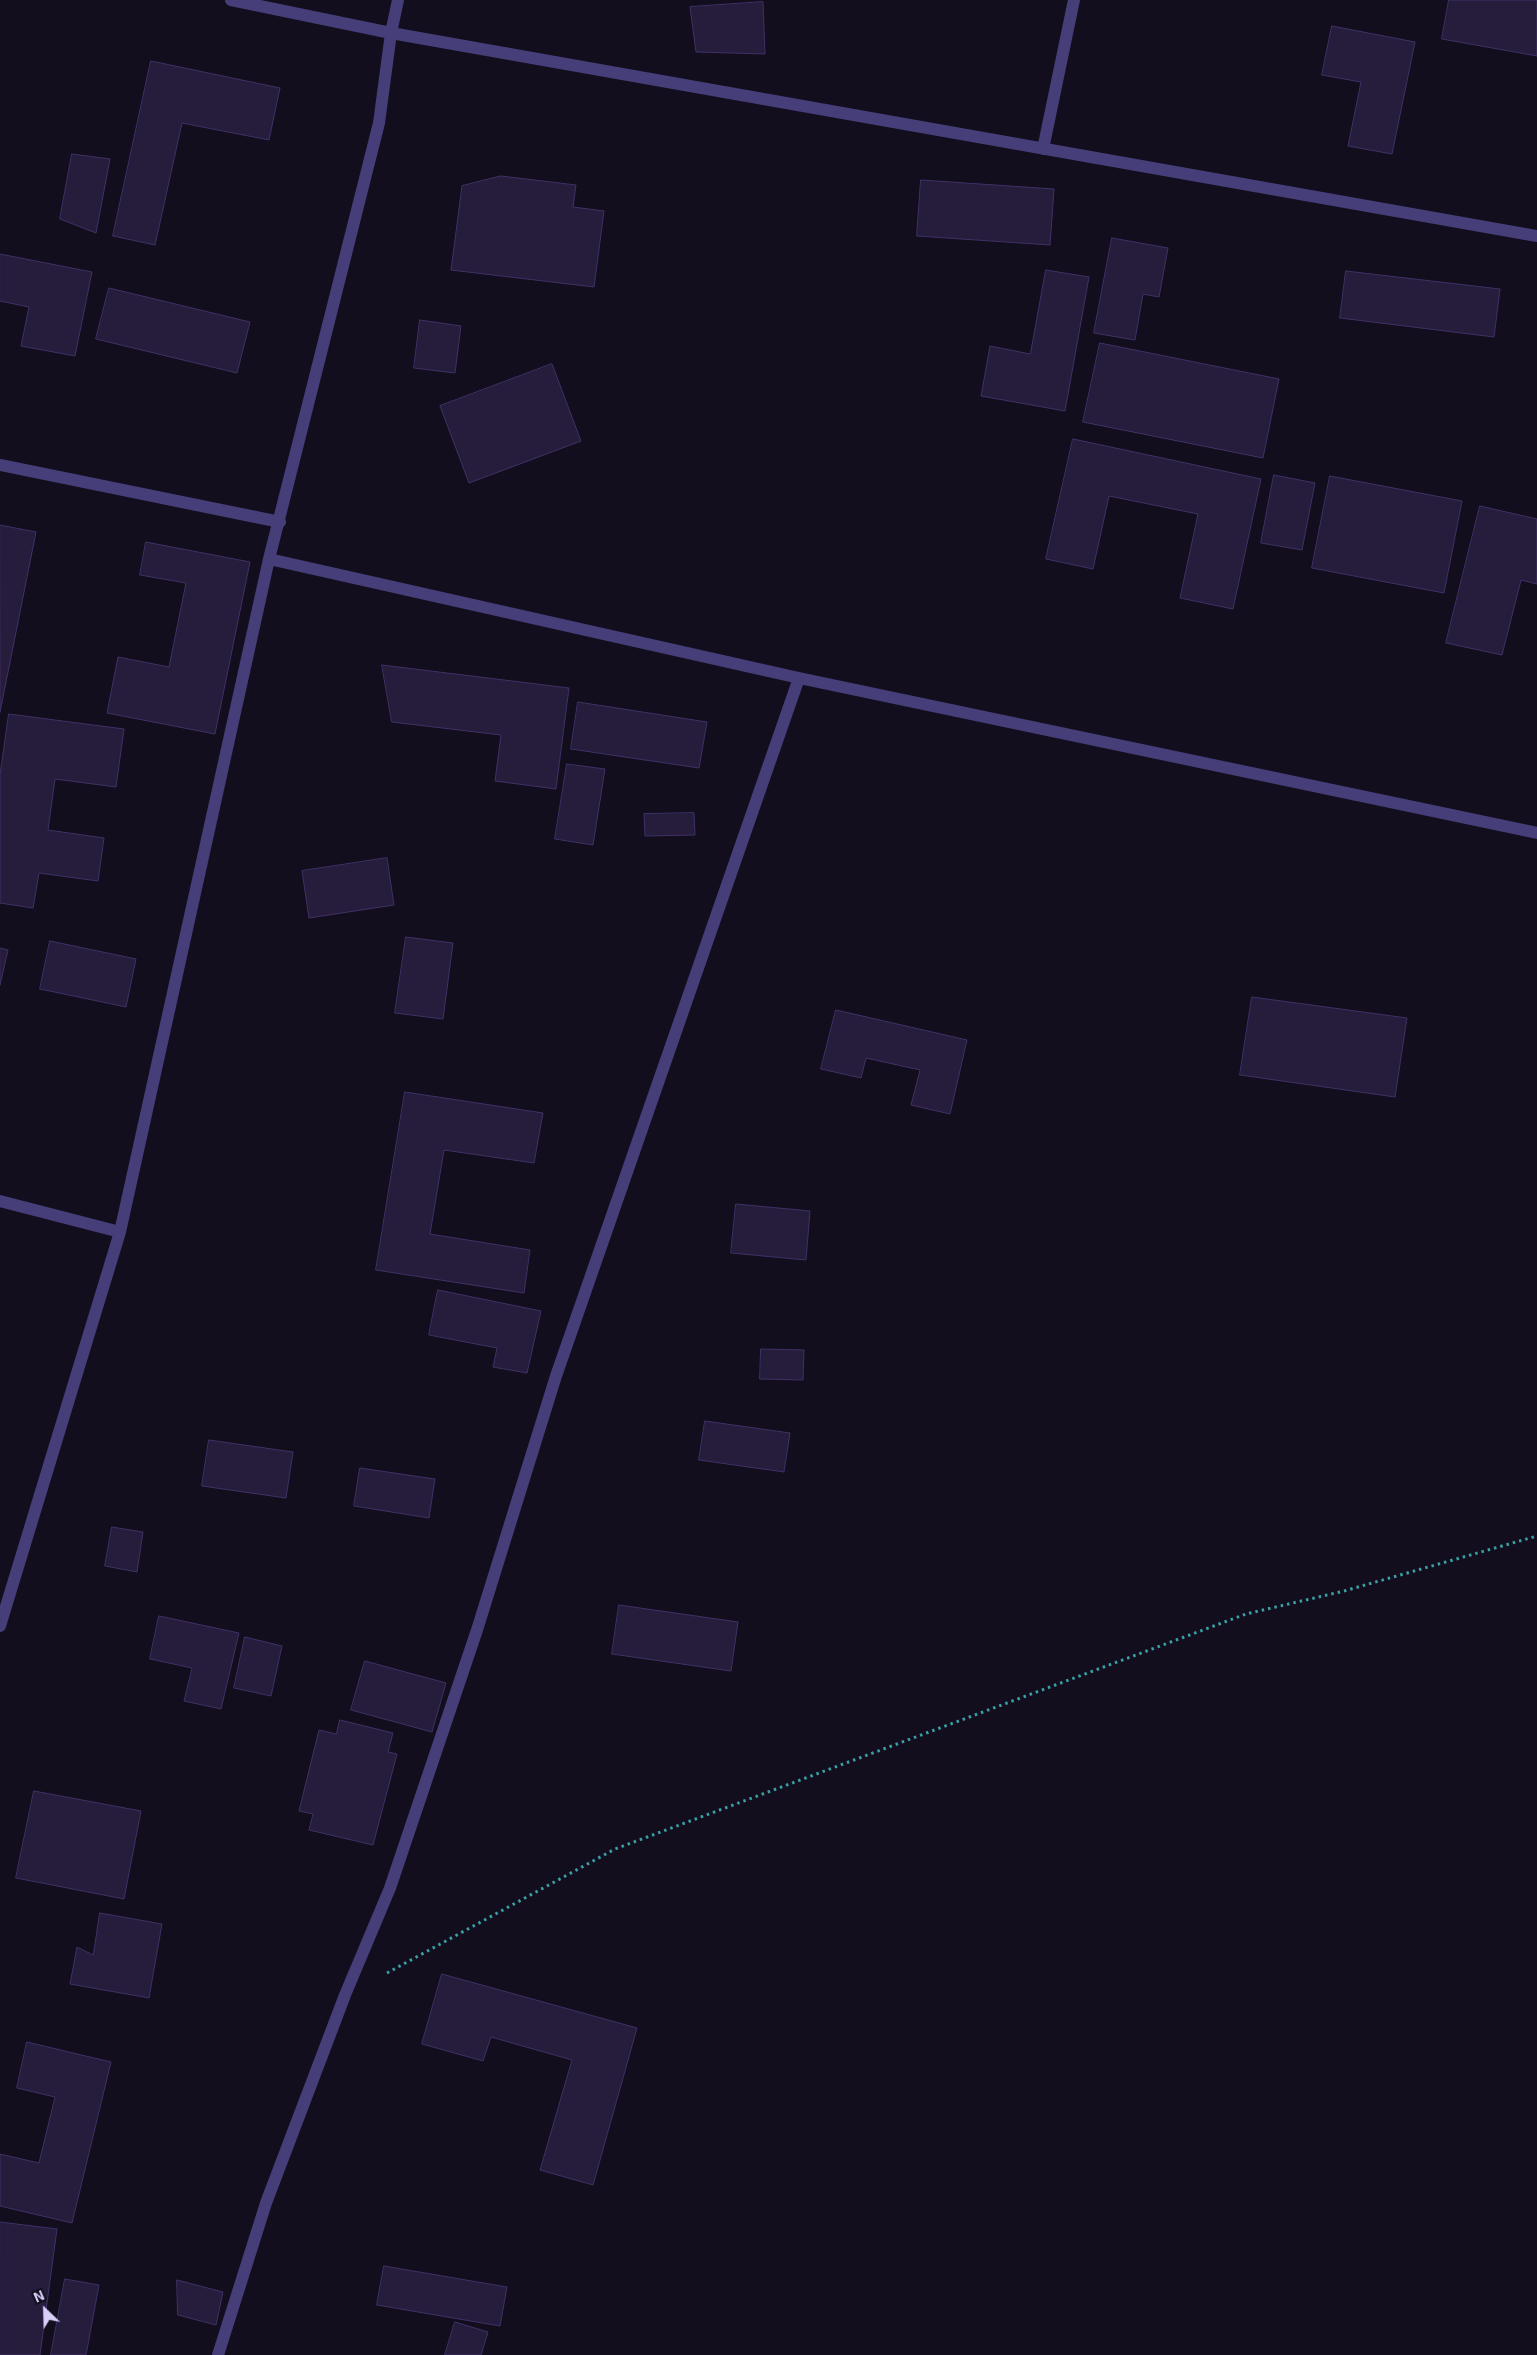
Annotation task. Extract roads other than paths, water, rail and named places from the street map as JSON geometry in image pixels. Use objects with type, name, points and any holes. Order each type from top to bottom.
[{"type":"street","points":[[231,0],[391,33],[1537,236]]},
{"type":"street","points":[[0,1626],[120,1232],[269,559],[280,522],[379,123],[391,33],[398,0]]},
{"type":"street","points":[[1043,150],[1074,0]]},
{"type":"street","points":[[0,465],[280,522]]},
{"type":"street","points":[[269,559],[799,678],[1537,833]]},
{"type":"street","points":[[218,2355],[266,2203],[345,1995],[390,1888],[474,1639],[556,1376],[799,678]]},
{"type":"street","points":[[0,1201],[120,1232]]}]
